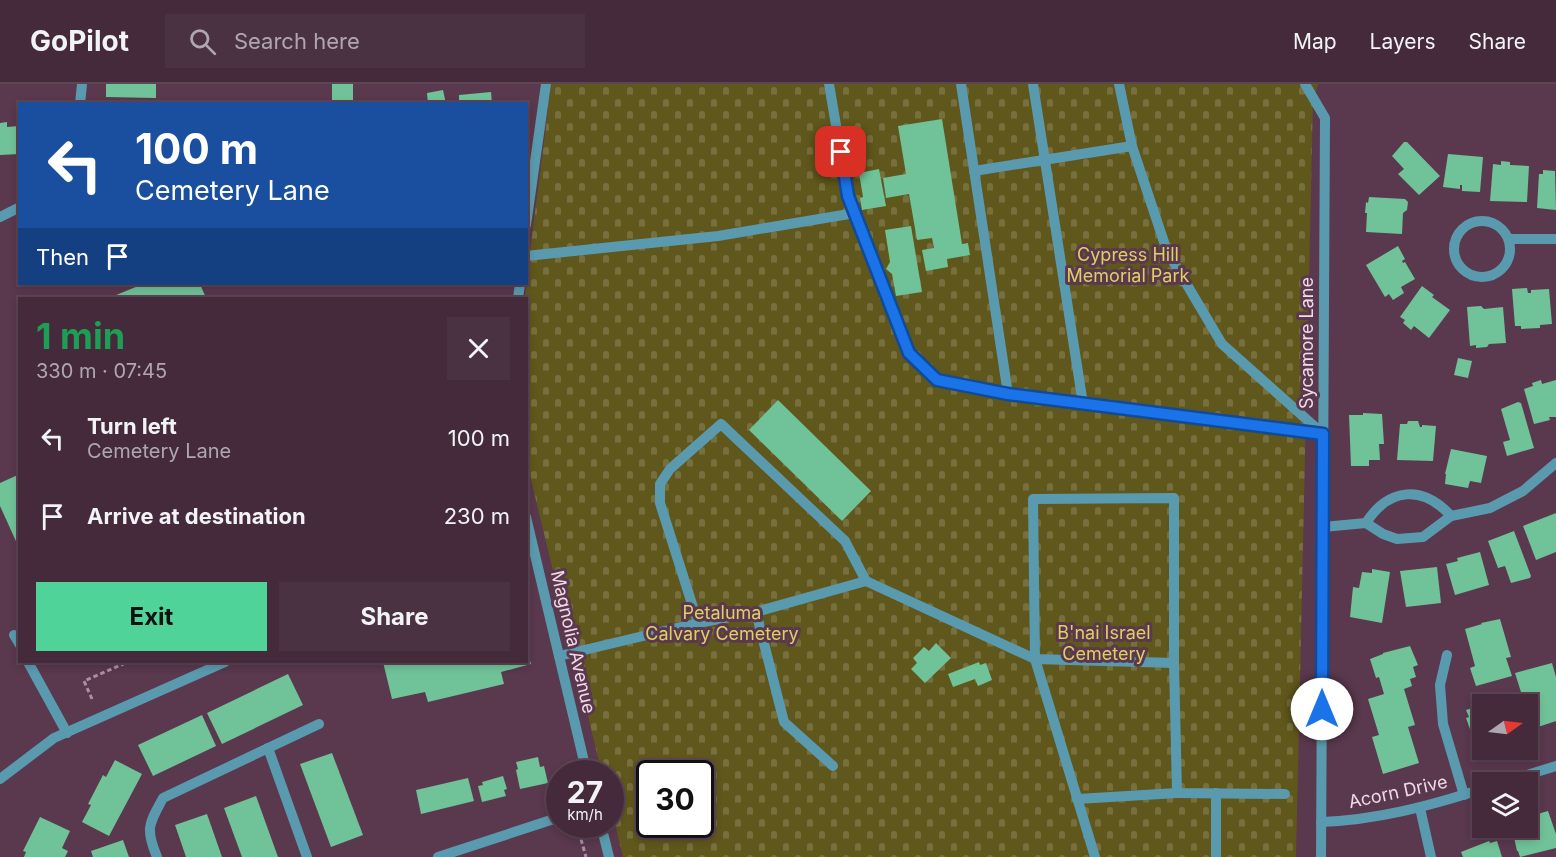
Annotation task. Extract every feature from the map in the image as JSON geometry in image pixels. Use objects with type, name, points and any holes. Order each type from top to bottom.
[{"type":"street","points":[[80,102],[82,84]]},
{"type":"street","points":[[528,211],[546,84]]},
{"type":"street","points":[[829,84],[848,196],[909,353],[937,380],[1008,394],[1323,434]]},
{"type":"street","points":[[961,84],[1008,394]]},
{"type":"street","points":[[1033,84],[1083,404]]},
{"type":"street","points":[[1119,84],[1132,146],[1167,251],[1222,344],[1323,434]]},
{"type":"street","name":"Sycamore Lane","points":[[1305,84],[1325,117],[1321,857]]},
{"type":"street","points":[[974,171],[1132,146]]},
{"type":"street","points":[[0,217],[18,208]]},
{"type":"street","points":[[528,255],[718,236],[855,213]]},
{"type":"street","points":[[1509,239],[1511,249],[1509,258],[1505,267],[1498,274],[1479,278],[1470,275],[1456,261],[1455,243],[1464,228],[1472,223],[1489,222],[1497,225],[1509,239],[1556,239]]},
{"type":"street","points":[[698,623],[660,503],[660,484],[670,469],[721,424],[845,541],[866,581],[1035,659],[1174,663]]},
{"type":"street","points":[[1323,527],[1366,522],[1383,534],[1397,539],[1423,537],[1451,516],[1490,508],[1523,492],[1556,463]]},
{"type":"street","points":[[1366,522],[1373,511],[1388,500],[1404,494],[1419,494],[1440,504],[1451,516]]},
{"type":"street","points":[[1095,857],[1035,659],[1033,499],[1174,498],[1177,793]]},
{"type":"street","name":"Magnolia Avenue","points":[[528,526],[584,760]]},
{"type":"street","points":[[560,656],[698,623],[756,612],[866,581]]},
{"type":"street","points":[[756,612],[784,722],[833,766]]},
{"type":"street","points":[[14,635],[18,642]]},
{"type":"street","points":[[1447,655],[1440,685],[1443,724],[1464,795]]},
{"type":"street","points":[[29,663],[67,733]]},
{"type":"street","points":[[0,779],[54,738],[223,663]]},
{"type":"street","points":[[156,857],[149,839],[150,823],[163,798],[319,724]]},
{"type":"street","points":[[268,748],[307,857]]},
{"type":"street","points":[[1537,772],[1556,766]]},
{"type":"street","name":"Acorn Drive","points":[[1321,822],[1349,821],[1420,808],[1472,792]]},
{"type":"street","points":[[1077,800],[1177,793],[1285,794]]},
{"type":"street","points":[[1216,793],[1216,857]]},
{"type":"street","points":[[1420,808],[1431,857]]},
{"type":"street","points":[[438,857],[546,822]]},
{"type":"street","points":[[604,838],[609,857]]},
{"type":"path","points":[[92,699],[84,681],[126,663]]},
{"type":"path","points":[[581,838],[586,857]]},
{"type":"green space","points":[[551,84],[1318,84],[1313,100],[1296,857],[623,857],[618,838],[624,838],[624,760],[599,760],[528,467],[528,297],[525,297]]},
{"type":"building","points":[[106,84],[156,84],[156,98],[106,97]]},
{"type":"building","points":[[332,84],[353,84],[353,102],[332,102]]},
{"type":"building","points":[[443,90],[446,102],[428,102],[427,93]]},
{"type":"building","points":[[491,92],[492,102],[459,102],[459,95]]},
{"type":"building","points":[[942,119],[962,244],[968,243],[970,255],[947,259],[948,267],[926,271],[922,250],[934,248],[932,238],[917,240],[909,194],[886,198],[883,178],[906,174],[898,126]]},
{"type":"building","points":[[7,122],[7,127],[18,126],[18,154],[0,155],[0,123]]},
{"type":"building","points":[[1404,142],[1407,142],[1440,176],[1419,195],[1398,174],[1404,169],[1392,156]]},
{"type":"building","points":[[1448,154],[1483,157],[1480,192],[1462,191],[1462,185],[1460,189],[1443,187]]},
{"type":"building","points":[[1501,161],[1510,162],[1510,165],[1529,166],[1527,202],[1490,201],[1493,164],[1501,165]]},
{"type":"building","points":[[879,169],[886,206],[862,210],[860,198],[863,197],[859,173]]},
{"type":"building","points":[[1543,170],[1555,171],[1556,210],[1537,208],[1539,174],[1543,174]]},
{"type":"building","points":[[1369,197],[1405,199],[1408,202],[1407,210],[1403,213],[1402,234],[1366,232],[1367,213],[1365,213]]},
{"type":"building","points":[[911,226],[922,292],[896,296],[892,274],[886,269],[890,262],[885,230]]},
{"type":"building","points":[[1398,246],[1405,259],[1403,263],[1405,262],[1415,279],[1401,287],[1404,293],[1393,300],[1389,294],[1385,297],[1366,265]]},
{"type":"building","points":[[141,285],[200,285],[206,297],[111,297]]},
{"type":"building","points":[[1422,286],[1434,295],[1432,297],[1450,310],[1429,338],[1414,326],[1411,330],[1403,323],[1405,320],[1400,317]]},
{"type":"building","points":[[1527,288],[1528,293],[1531,293],[1531,290],[1549,289],[1552,324],[1540,325],[1540,328],[1521,329],[1521,326],[1515,326],[1512,289]]},
{"type":"building","points":[[1481,306],[1484,309],[1503,307],[1506,343],[1489,344],[1487,347],[1476,348],[1476,345],[1470,346],[1467,307]]},
{"type":"building","points":[[1458,358],[1472,361],[1468,378],[1454,375]]},
{"type":"building","points":[[1541,380],[1542,384],[1556,380],[1556,417],[1549,417],[1550,420],[1534,424],[1524,389]]},
{"type":"building","points":[[778,400],[871,491],[842,521],[749,430]]},
{"type":"building","points":[[1518,402],[1521,403],[1534,448],[1507,456],[1503,442],[1510,440],[1501,409]]},
{"type":"building","points":[[1363,413],[1382,414],[1384,444],[1379,444],[1380,460],[1369,460],[1369,466],[1351,466],[1349,415],[1363,415]]},
{"type":"building","points":[[1408,421],[1418,421],[1420,427],[1422,425],[1436,426],[1433,461],[1397,460],[1400,424],[1407,424]]},
{"type":"building","points":[[1451,449],[1487,456],[1481,483],[1470,481],[1468,488],[1445,484]]},
{"type":"building","points":[[18,475],[18,546],[0,506],[0,483]]},
{"type":"building","points":[[1556,513],[1556,552],[1536,560],[1523,526]]},
{"type":"building","points":[[1514,531],[1531,576],[1511,583],[1505,566],[1498,568],[1488,541]]},
{"type":"building","points":[[1480,552],[1489,585],[1455,595],[1446,564],[1458,561],[1457,558]]},
{"type":"building","points":[[1437,567],[1441,603],[1406,607],[1400,571]]},
{"type":"building","points":[[1372,569],[1390,572],[1382,623],[1350,617],[1353,587],[1359,588],[1362,572],[1372,573]]},
{"type":"building","points":[[1500,619],[1511,657],[1506,658],[1512,676],[1476,686],[1470,668],[1475,666],[1465,629]]},
{"type":"building","points":[[936,643],[951,658],[925,683],[911,669],[917,663],[913,658],[924,647],[929,651]]},
{"type":"building","points":[[1410,646],[1418,665],[1413,667],[1416,677],[1410,679],[1412,686],[1404,689],[1415,725],[1408,727],[1419,763],[1383,774],[1372,737],[1379,735],[1368,699],[1384,694],[1370,659]]},
{"type":"building","points":[[528,654],[531,664],[501,672],[504,684],[428,702],[425,692],[392,699],[383,663],[528,663]]},
{"type":"building","points":[[979,662],[980,665],[986,663],[992,680],[978,686],[975,679],[953,687],[948,674]]},
{"type":"building","points":[[1552,663],[1556,677],[1556,721],[1538,727],[1538,694],[1522,694],[1515,673]]},
{"type":"building","points":[[288,674],[303,705],[222,744],[207,713]]},
{"type":"building","points":[[1472,708],[1472,735],[1466,718],[1469,717],[1466,710]]},
{"type":"building","points":[[202,715],[216,746],[153,776],[138,745]]},
{"type":"building","points":[[332,753],[363,835],[331,847],[300,764]]},
{"type":"building","points":[[538,757],[540,767],[544,766],[546,783],[520,789],[516,762]]},
{"type":"building","points":[[115,760],[142,774],[109,836],[82,822],[91,805],[88,804],[103,775],[106,777]]},
{"type":"building","points":[[503,776],[507,789],[504,790],[506,796],[482,802],[478,786],[483,785],[482,782]]},
{"type":"building","points":[[468,778],[474,801],[421,814],[416,790]]},
{"type":"building","points":[[256,796],[278,857],[242,857],[224,808]]},
{"type":"building","points":[[1548,811],[1556,834],[1556,848],[1520,857],[1514,838],[1538,838],[1538,814]]},
{"type":"building","points":[[207,814],[222,857],[186,857],[175,825]]},
{"type":"building","points":[[40,817],[70,831],[62,848],[68,851],[65,857],[24,857],[26,852],[23,851]]},
{"type":"building","points":[[123,840],[129,857],[93,857],[91,851]]},
{"type":"building","points":[[1489,841],[1490,843],[1497,841],[1502,857],[1463,857],[1461,852]]},
{"type":"route","points":[[841,152],[848,196],[909,353],[937,380],[1008,394],[1323,434],[1322,709]]},
{"type":"park label","name":"Cypress Hill Memorial Park","points":[[1128,265]]},
{"type":"park label","name":"Petaluma Calvary Cemetery","points":[[722,623]]},
{"type":"park label","name":"B'nai Israel Cemetery","points":[[1104,643]]}]
